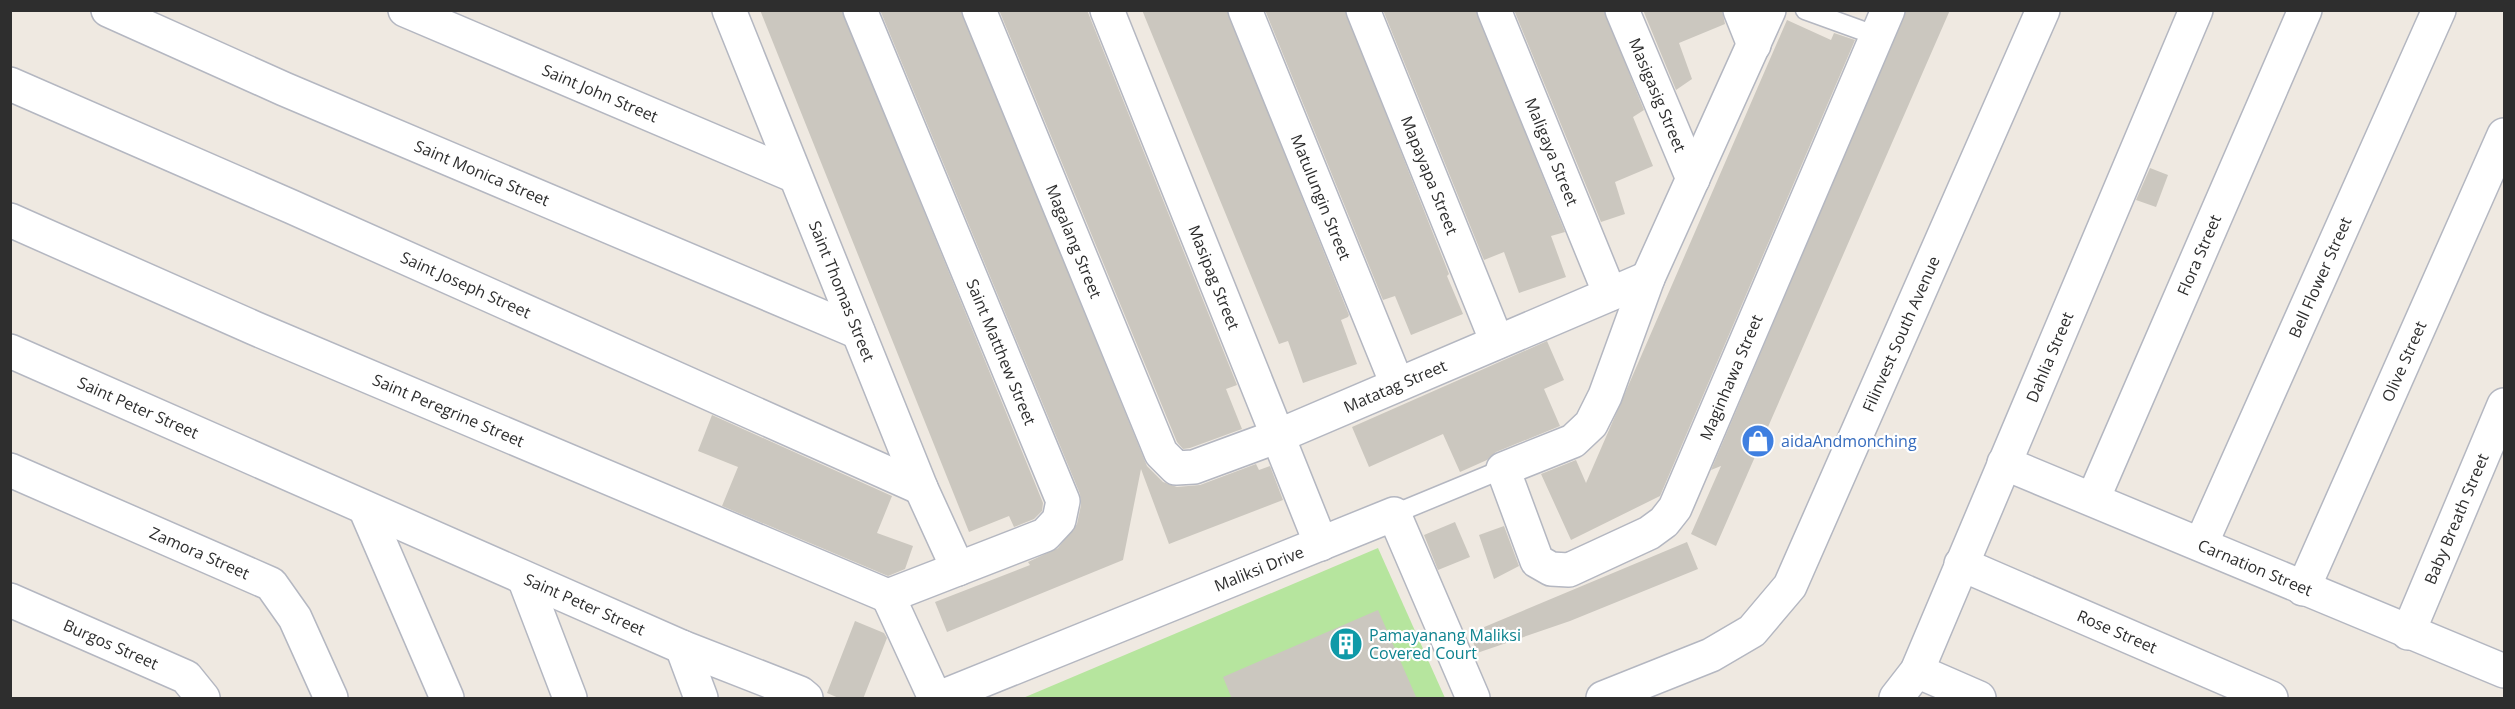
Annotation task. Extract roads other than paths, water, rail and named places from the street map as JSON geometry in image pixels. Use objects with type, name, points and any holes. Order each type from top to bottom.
[{"type":"street","name":"Saint Monica Street","points":[[108,10],[284,89],[858,332]]},
{"type":"street","name":"Saint John Street","points":[[405,10],[795,176]]},
{"type":"street","name":"Saint Matthew Street","points":[[860,10],[1064,501],[1059,520],[1046,535],[888,597]]},
{"type":"street","name":"Magalang Street","points":[[979,10],[1161,453],[1176,468]]},
{"type":"street","name":"Masipag Street","points":[[1107,10],[1322,544]]},
{"type":"street","name":"Matulungin Street","points":[[1245,10],[1397,384]]},
{"type":"street","name":"Mapayapa Street","points":[[1363,10],[1497,342]]},
{"type":"street","name":"Maligaya Street","points":[[1494,10],[1610,294]]},
{"type":"street","name":"Masigasig Street","points":[[1622,10],[1693,179]]},
{"type":"street","points":[[1740,10],[1754,45]]},
{"type":"street","points":[[1503,469],[1573,441],[1591,424],[1605,396],[1648,278],[1769,10]]},
{"type":"street","name":"Filinvest South Avenue","points":[[1604,699],[1711,655],[1752,631],[1790,586],[2043,10]]},
{"type":"street","name":"Dahlia Street","points":[[1896,699],[1917,671],[2196,10]]},
{"type":"street","name":"Flora Street","points":[[2093,499],[2306,10]]},
{"type":"street","name":"Bell Flower Street","points":[[2201,544],[2439,10]]},
{"type":"street","name":"Saint Thomas Street","points":[[725,13],[795,176],[921,488],[958,569]]},
{"type":"street","name":"Maginhawa Street","points":[[1503,469],[1537,561],[1551,569],[1569,570],[1649,533],[1664,522],[1675,508],[1883,23]]},
{"type":"street","name":"Saint Joseph Street","points":[[10,84],[921,488]]},
{"type":"street","name":"Olive Street","points":[[2303,589],[2505,135]]},
{"type":"street","name":"Saint Peregrine Street","points":[[10,220],[265,332],[888,597]]},
{"type":"street","name":"Matatag Street","points":[[1176,468],[1194,468],[1278,435],[1648,278]]},
{"type":"street","name":"Saint Peter Street","points":[[10,351],[682,647],[800,693],[806,699]]},
{"type":"street","name":"Baby Breath Street","points":[[2408,633],[2505,405]]},
{"type":"street","name":"Carnation Street","points":[[2004,463],[2408,633],[2504,668]]},
{"type":"street","name":"Zamora Street","points":[[10,470],[271,584],[295,618],[331,699]]},
{"type":"street","points":[[364,508],[447,699]]},
{"type":"street","points":[[1394,514],[1473,699]]},
{"type":"street","name":"Maliksi Drive","points":[[937,699],[1394,514]]},
{"type":"street","name":"Rose Street","points":[[1961,564],[2271,699]]},
{"type":"street","points":[[524,578],[570,699]]},
{"type":"street","points":[[888,597],[937,699]]},
{"type":"street","name":"Burgos Street","points":[[10,600],[186,677],[203,699]]},
{"type":"street","points":[[682,647],[700,699]]},
{"type":"street","points":[[1917,671],[1979,699]]},
{"type":"lane","points":[[1805,10],[1883,23]]},
{"type":"lane","points":[[1394,514],[1503,469]]},
{"type":"place","name":"aidaAndmonching","points":[[1758,441]]},
{"type":"place","name":"Pamayanang Maliksi Covered Court","points":[[1346,644]]}]
